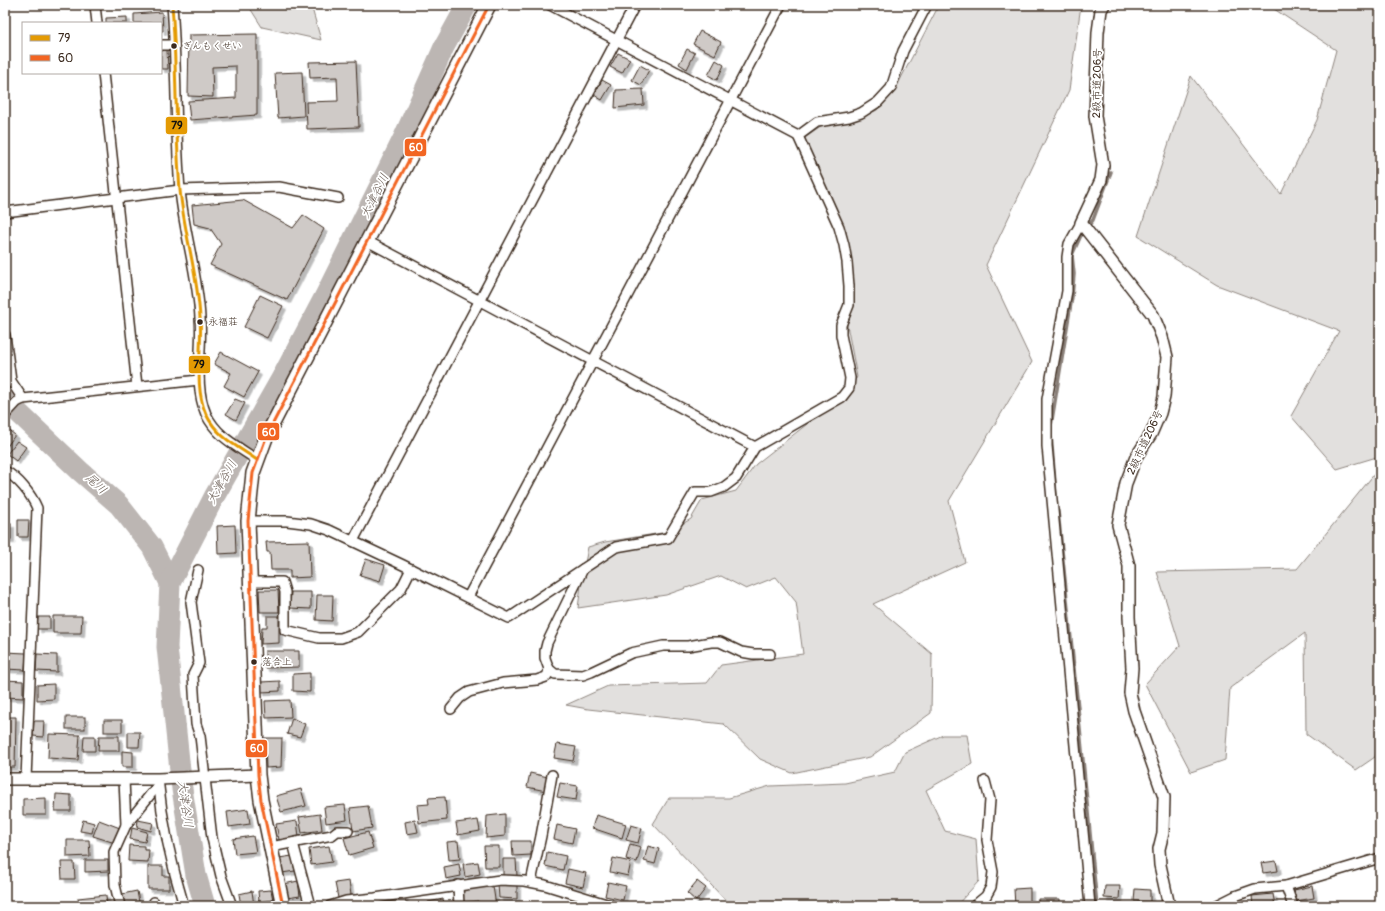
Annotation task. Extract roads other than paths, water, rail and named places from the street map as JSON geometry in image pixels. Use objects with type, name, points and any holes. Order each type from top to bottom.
[{"type":"main road","points":[[283,906],[261,800],[258,775],[248,521],[253,457],[267,435],[489,5]]},
{"type":"street","points":[[95,5],[97,22]]},
{"type":"street","points":[[172,5],[180,190],[200,312],[201,401],[206,414],[222,437],[253,457]]},
{"type":"street","points":[[248,521],[287,521],[311,524],[354,541],[509,618],[616,547],[668,538],[695,492],[711,492],[724,487],[736,478],[755,447],[842,397],[848,388],[850,378],[841,335],[842,325],[849,302],[849,286],[844,245],[839,227],[798,136],[550,5]]},
{"type":"street","points":[[354,541],[635,5]]},
{"type":"street","points":[[468,597],[781,5]]},
{"type":"street","points":[[798,136],[817,122],[849,117],[861,113],[878,102],[891,88],[903,51],[927,5]]},
{"type":"street","name":"2級市道206号","points":[[1104,5],[1101,10],[1098,32],[1095,116],[1103,165],[1101,180],[1081,223],[1152,315],[1162,337],[1167,357],[1164,397],[1160,413],[1151,434],[1136,457],[1126,483],[1118,525],[1129,566],[1129,617],[1132,668],[1130,693],[1134,711],[1164,797],[1160,864],[1169,904]]},
{"type":"street","points":[[162,45],[174,45]]},
{"type":"street","points":[[103,74],[137,386]]},
{"type":"street","points":[[5,212],[180,190],[280,187],[338,198]]},
{"type":"street","points":[[1081,223],[1069,244],[1067,257],[1067,291],[1047,398],[1046,420],[1047,446],[1090,906]]},
{"type":"street","points":[[367,241],[755,447]]},
{"type":"street","points":[[5,335],[11,381],[20,401]]},
{"type":"street","points":[[5,414],[20,401],[137,386],[200,380]]},
{"type":"street","points":[[5,471],[25,489],[37,508],[26,779]]},
{"type":"street","points":[[584,568],[547,643],[545,658],[549,669],[555,674],[583,675],[632,653],[648,648],[663,646],[688,646],[720,642],[741,652],[770,654]]},
{"type":"street","points":[[250,582],[282,582],[285,592],[285,630],[319,638],[342,638],[358,632],[401,589],[411,569]]},
{"type":"street","points":[[198,570],[192,602],[199,663],[193,675],[196,724],[200,736],[212,838],[221,876],[232,906]]},
{"type":"street","points":[[451,710],[460,698],[469,692],[503,683],[537,680],[546,677],[549,669]]},
{"type":"street","points":[[5,779],[124,779],[159,781],[205,777],[258,775]]},
{"type":"street","points":[[531,882],[552,775]]},
{"type":"street","points":[[124,779],[126,825]]},
{"type":"street","points":[[120,906],[115,885],[114,852],[126,825],[159,781]]},
{"type":"street","points":[[159,781],[164,818],[179,890],[184,906]]},
{"type":"street","points":[[974,906],[986,896],[991,887],[993,872],[987,840],[990,800],[985,782]]},
{"type":"street","points":[[271,847],[332,835],[337,832],[348,832]]},
{"type":"street","points":[[292,843],[310,906]]},
{"type":"street","points":[[1215,906],[1255,889],[1286,886],[1380,858]]},
{"type":"street","points":[[330,906],[346,901],[376,902],[458,885],[500,880],[531,882],[545,885],[613,906]]},
{"type":"street","points":[[458,885],[459,906]]},
{"type":"street","points":[[1286,886],[1293,906]]},
{"type":"waterway","name":"大津谷川","points":[[205,906],[196,875],[182,789],[167,647],[170,583],[214,497],[285,372],[325,296],[403,139],[444,47],[467,5]]},
{"type":"waterway","points":[[1051,426],[1072,297],[1074,274],[1072,255],[1082,233],[1093,220],[1111,172]]},
{"type":"waterway","name":"尾川","points":[[5,400],[80,471],[119,505],[152,547],[170,583]]},
{"type":"waterway","points":[[1051,434],[1056,495]]},
{"type":"waterway","points":[[1058,511],[1097,906]]},
{"type":"place","name":"ぎんもくせい","points":[[174,46]]},
{"type":"place","name":"永福荘","points":[[200,322]]},
{"type":"place","name":"落合上","points":[[254,662]]}]
